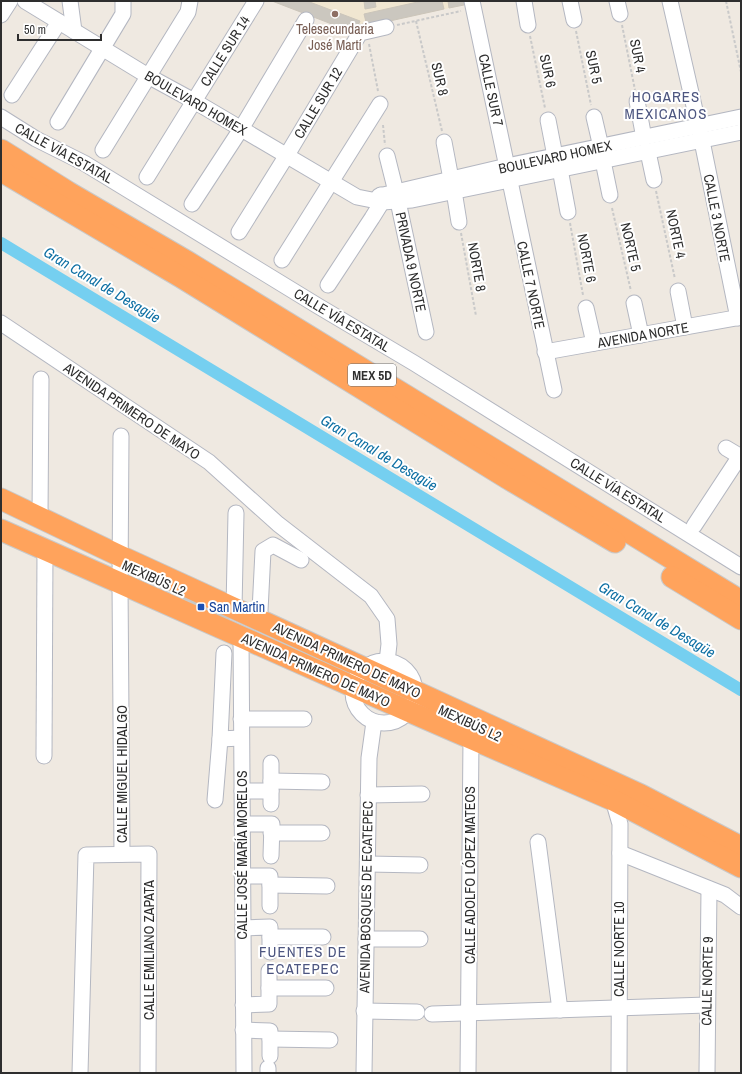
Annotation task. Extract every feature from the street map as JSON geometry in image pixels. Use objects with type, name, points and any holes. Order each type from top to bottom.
[{"type":"highway","name":"MEX 5D","points":[[1,150],[68,192],[188,262],[741,602]]},
{"type":"highway","name":"MEX 5D","points":[[1,171],[181,277],[507,478],[741,619]]},
{"type":"highway","name":"AVENIDA PRIMERO DE MAYO","points":[[1,498],[40,517],[120,570],[241,636],[358,677],[690,831]]},
{"type":"highway","name":"AVENIDA PRIMERO DE MAYO","points":[[1,530],[45,550],[120,570],[234,608],[257,618],[358,677]]},
{"type":"highway","name":"AVENIDA PRIMERO DE MAYO","points":[[412,701],[471,738],[625,800]]},
{"type":"highway","points":[[690,831],[741,847]]},
{"type":"highway","points":[[690,831],[741,867]]},
{"type":"street","points":[[1,16],[10,1]]},
{"type":"street","name":"BOULEVARD HOMEX","points":[[25,1],[148,76],[194,101],[357,197],[377,199],[397,197],[700,133],[741,117]]},
{"type":"street","points":[[70,1],[74,31]]},
{"type":"street","points":[[58,122],[123,14],[123,1]]},
{"type":"street","points":[[103,150],[188,12],[190,1]]},
{"type":"street","name":"CALLE SUR 14","points":[[147,177],[256,1]]},
{"type":"street","points":[[524,1],[528,25]]},
{"type":"street","points":[[570,1],[574,20]]},
{"type":"street","name":"CALLE 3 NORTE","points":[[670,1],[700,133],[739,318]]},
{"type":"street","name":"CALLE SUR 7","points":[[472,5],[508,173]]},
{"type":"street","points":[[192,204],[241,129],[306,20]]},
{"type":"street","points":[[12,95],[59,22]]},
{"type":"street","name":"CALLE SUR 12","points":[[238,232],[287,155],[360,33],[386,27]]},
{"type":"street","points":[[637,101],[654,180]]},
{"type":"street","points":[[282,260],[380,104]]},
{"type":"street","name":"CALLE VÍA ESTATAL","points":[[1,117],[36,139],[84,163],[414,363],[741,567]]},
{"type":"street","points":[[594,118],[610,195]]},
{"type":"street","points":[[548,120],[568,212]]},
{"type":"street","name":"BOULEVARD HOMEX","points":[[700,133],[741,132]]},
{"type":"street","points":[[444,142],[459,222]]},
{"type":"street","name":"PRIVADA 9 NORTE","points":[[387,156],[426,332]]},
{"type":"street","name":"CALLE 7 NORTE","points":[[508,173],[554,390]]},
{"type":"street","points":[[328,285],[377,199]]},
{"type":"street","points":[[678,291],[685,327]]},
{"type":"street","points":[[634,303],[641,335]]},
{"type":"street","points":[[586,308],[594,343]]},
{"type":"street","name":"AVENIDA NORTE","points":[[545,352],[739,318]]},
{"type":"street","name":"AVENIDA PRIMERO DE MAYO","points":[[1,323],[209,462],[278,524],[371,596],[387,618],[389,644],[387,662]]},
{"type":"street","points":[[40,517],[41,379]]},
{"type":"street","name":"CALLE MIGUEL HIDALGO","points":[[80,1073],[86,855],[122,854],[120,570],[121,436]]},
{"type":"street","points":[[694,526],[741,456],[726,448]]},
{"type":"street","name":"MEXIBÚS L2","points":[[1,507],[120,570]]},
{"type":"street","points":[[234,608],[236,512]]},
{"type":"street","name":"MEXIBÚS L2","points":[[1,521],[120,570],[358,677]]},
{"type":"street","points":[[257,618],[260,611],[263,551],[274,545],[301,560]]},
{"type":"street","points":[[44,756],[45,550]]},
{"type":"street","name":"CALLE JOSÉ MARÍA MORELOS","points":[[241,636],[244,1073]]},
{"type":"street","points":[[215,800],[220,739],[224,653]]},
{"type":"street","points":[[387,662],[403,668],[411,678],[412,701],[398,719],[387,723],[374,722],[361,714],[354,701],[358,677],[371,664],[387,662]]},
{"type":"street","points":[[241,719],[304,719]]},
{"type":"street","name":"AVENIDA BOSQUES DE ECATEPEC","points":[[364,1073],[369,758],[374,722]]},
{"type":"street","points":[[220,739],[241,738]]},
{"type":"street","name":"CALLE ADOLFO LÓPEZ MATEOS","points":[[468,1073],[471,738]]},
{"type":"street","points":[[270,763],[271,792]]},
{"type":"street","points":[[242,791],[271,792],[322,782]]},
{"type":"street","points":[[368,795],[422,794]]},
{"type":"street","points":[[625,800],[741,853]]},
{"type":"street","points":[[625,800],[741,860]]},
{"type":"street","name":"CALLE NORTE 10","points":[[619,1073],[620,853],[625,800]]},
{"type":"street","points":[[242,824],[272,824],[271,856]]},
{"type":"street","points":[[271,833],[322,833]]},
{"type":"street","points":[[538,842],[560,1010]]},
{"type":"street","points":[[620,853],[725,895],[741,907]]},
{"type":"street","name":"CALLE EMILIANO ZAPATA","points":[[122,854],[149,854],[148,1073]]},
{"type":"street","points":[[368,864],[420,865]]},
{"type":"street","points":[[242,876],[270,876],[270,906]]},
{"type":"street","points":[[270,885],[327,886]]},
{"type":"street","name":"CALLE NORTE 9","points":[[706,1073],[709,889]]},
{"type":"street","points":[[242,928],[270,927],[270,944],[323,937]]},
{"type":"street","points":[[366,940],[420,939]]},
{"type":"street","points":[[243,1005],[269,1004],[269,970]]},
{"type":"street","points":[[269,988],[326,988]]},
{"type":"street","points":[[432,1014],[707,1005]]},
{"type":"street","points":[[364,1011],[417,1012]]},
{"type":"street","points":[[243,1030],[270,1031],[269,1066]]},
{"type":"street","points":[[270,1039],[330,1040]]},
{"type":"path","points":[[726,1],[741,72]]},
{"type":"path","points":[[386,27],[416,21],[472,5]]},
{"type":"path","name":"SUR 4","points":[[619,8],[637,101]]},
{"type":"path","name":"SUR 5","points":[[574,20],[594,118]]},
{"type":"path","name":"SUR 8","points":[[416,21],[444,142]]},
{"type":"path","name":"SUR 6","points":[[528,25],[548,120]]},
{"type":"path","name":"NORTE 4","points":[[654,180],[678,291]]},
{"type":"path","name":"NORTE 5","points":[[610,195],[634,303]]},
{"type":"path","name":"NORTE 6","points":[[568,212],[586,308]]},
{"type":"path","name":"NORTE 8","points":[[459,222],[476,316]]},
{"type":"shaded area","points":[[272,1],[464,1],[464,5],[357,28]]},
{"type":"building","points":[[272,1],[307,1],[360,21],[355,33]]},
{"type":"building","points":[[364,1],[375,1],[376,7],[365,9]]},
{"type":"building","points":[[422,1],[442,1],[444,9],[367,26],[364,14]]},
{"type":"building","points":[[448,1],[464,1],[464,5],[449,8]]},
{"type":"building","points":[[182,592],[231,614],[227,623],[177,601]]},
{"type":"waterway","name":"Gran Canal de Desagüe","points":[[1,243],[741,690]]},
{"type":"place","name":"Telesecundaria José Martí","points":[[335,14]]},
{"type":"place","name":"San Martin","points":[[201,607]]},
{"type":"district","name":"HOGARES MEXICANOS","points":[[666,106]]},
{"type":"district","name":"FUENTES DE ECATEPEC","points":[[303,960]]}]
